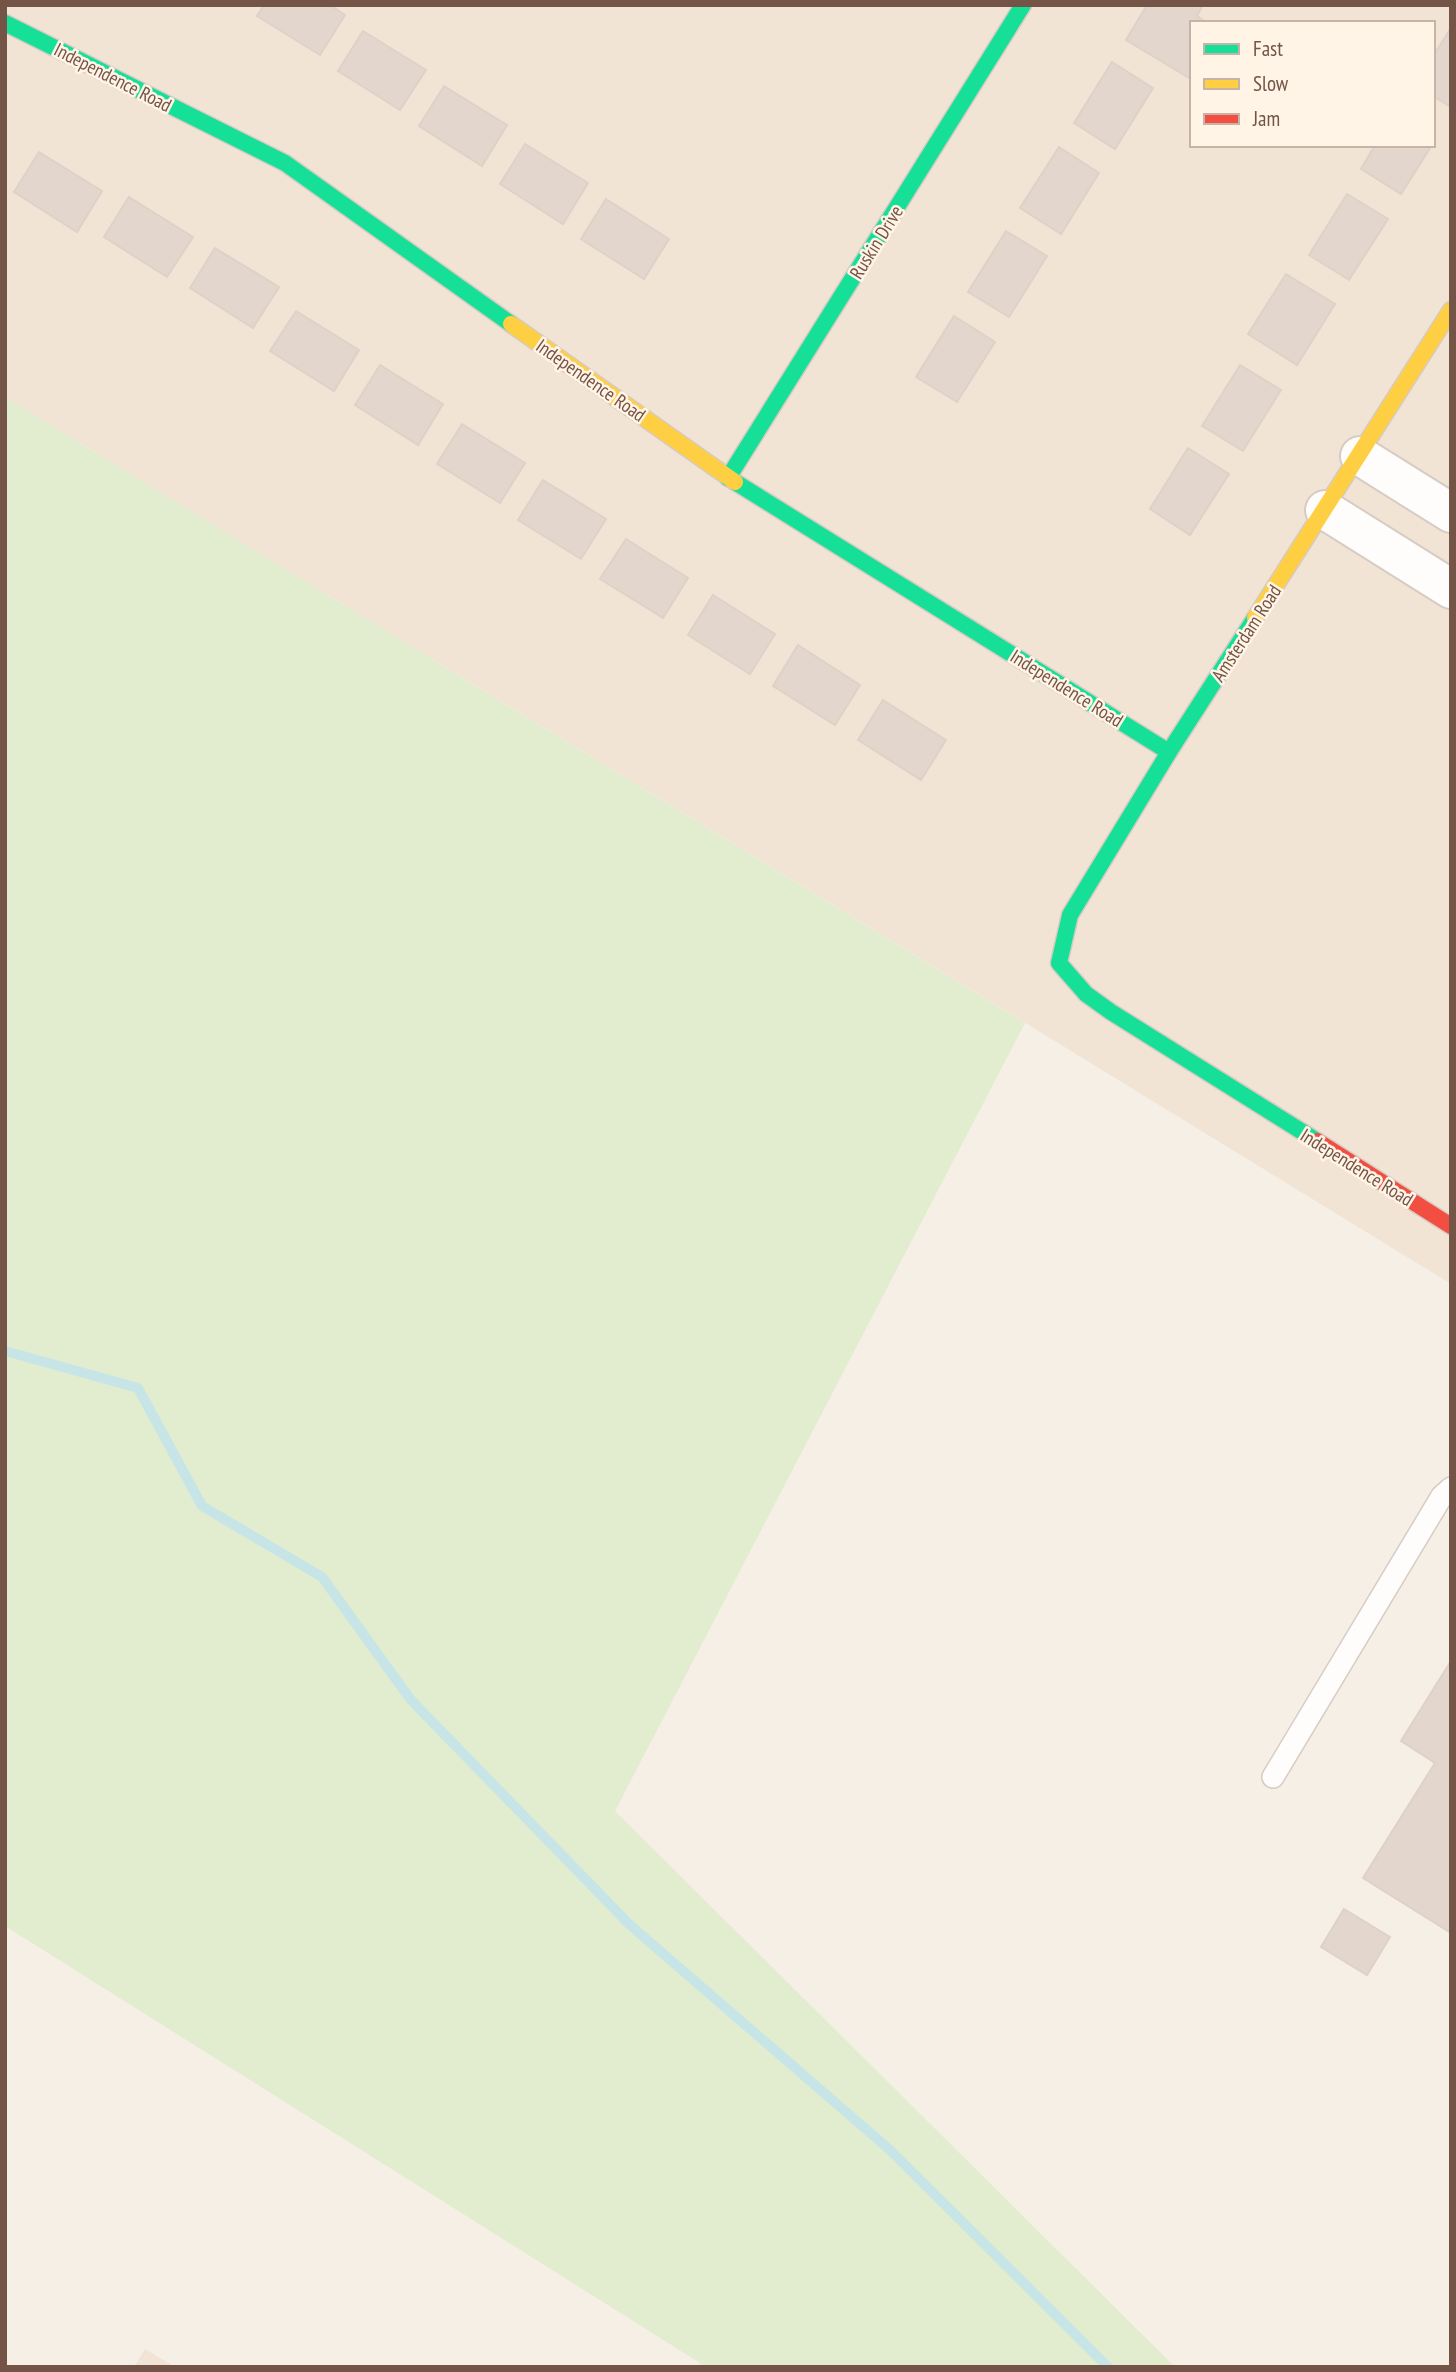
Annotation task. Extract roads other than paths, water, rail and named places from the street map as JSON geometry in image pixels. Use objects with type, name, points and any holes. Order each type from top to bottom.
[{"type":"street","name":"Ruskin Drive","points":[[728,478],[1023,5]]},
{"type":"street","name":"Independence Road","points":[[5,23],[285,163],[728,478],[1169,752]]},
{"type":"street","name":"Amsterdam Road","points":[[1059,963],[1070,915],[1169,752],[1451,310]]},
{"type":"street","points":[[1360,456],[1451,513]]},
{"type":"street","points":[[1325,510],[1451,589]]},
{"type":"street","name":"Independence Road","points":[[1059,963],[1086,994],[1111,1012],[1451,1226]]},
{"type":"lane","points":[[1273,1777],[1442,1496],[1451,1488]]},
{"type":"waterway","points":[[5,1351],[138,1388],[202,1506],[322,1577],[411,1700],[630,1925],[890,2150],[1108,2367]]}]
